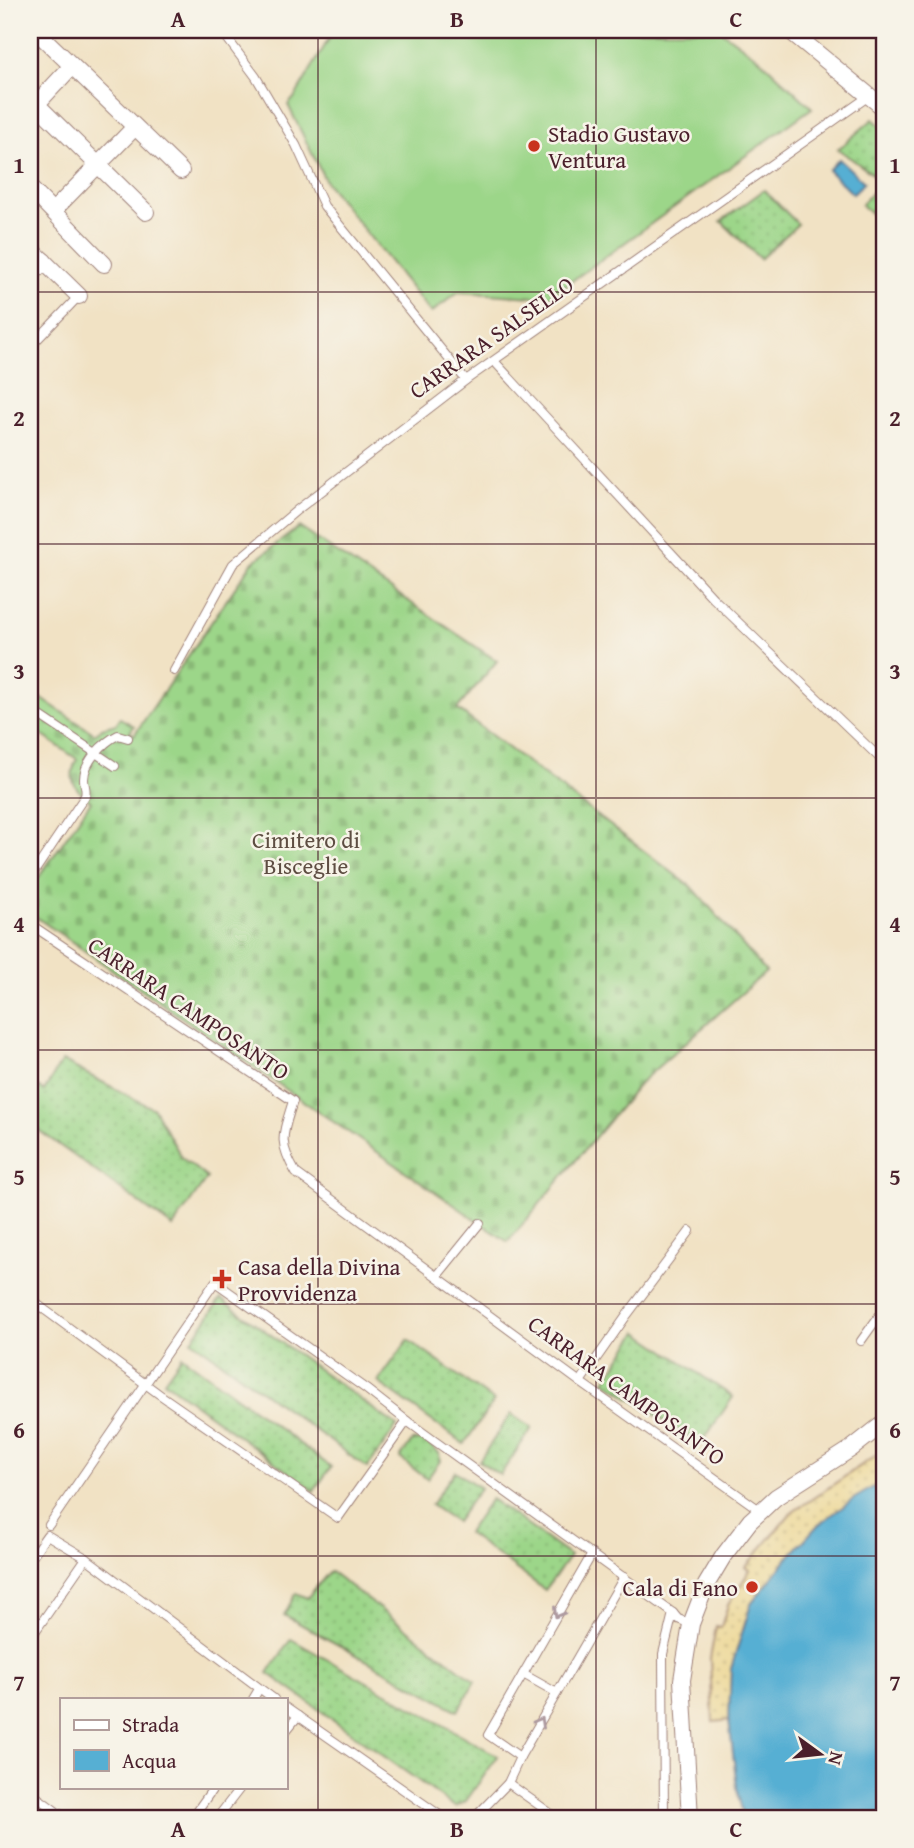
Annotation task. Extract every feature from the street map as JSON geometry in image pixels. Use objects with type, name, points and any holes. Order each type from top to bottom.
[{"type":"street","points":[[35,30],[181,171]]},
{"type":"street","points":[[789,30],[884,108]]},
{"type":"street","points":[[72,66],[32,105],[146,212]]},
{"type":"street","name":"CARRARA SALSELLO","points":[[869,96],[884,86]]},
{"type":"street","points":[[52,211],[135,127]]},
{"type":"street","points":[[30,188],[104,264]]},
{"type":"street","points":[[30,247],[79,296]]},
{"type":"street","points":[[30,276],[44,261]]},
{"type":"street","points":[[690,1818],[682,1680],[691,1624],[706,1586],[724,1555],[776,1497],[851,1449],[884,1423]]},
{"type":"lane","points":[[221,30],[256,76],[296,145],[324,206],[466,380]]},
{"type":"lane","name":"CARRARA SALSELLO","points":[[174,671],[233,564],[308,501],[466,380],[869,96]]},
{"type":"lane","points":[[30,347],[79,296]]},
{"type":"lane","points":[[494,361],[713,598],[884,762]]},
{"type":"lane","points":[[30,709],[114,766]]},
{"type":"lane","points":[[30,878],[85,796],[86,770],[101,746],[118,735],[128,738]]},
{"type":"lane","name":"CARRARA CAMPOSANTO","points":[[30,924],[293,1101],[283,1136],[285,1154],[296,1173],[761,1511]]},
{"type":"lane","points":[[437,1276],[480,1223]]},
{"type":"lane","points":[[580,1382],[690,1231]]},
{"type":"lane","points":[[49,1525],[215,1282],[366,1389],[678,1619],[691,1624]]},
{"type":"lane","points":[[30,1298],[146,1385],[338,1518],[407,1421]]},
{"type":"lane","points":[[861,1341],[884,1308]]},
{"type":"lane","points":[[30,1559],[47,1535],[86,1558],[273,1698]]},
{"type":"lane","points":[[520,1757],[488,1735],[592,1554]]},
{"type":"lane","points":[[30,1639],[86,1558]]},
{"type":"lane","points":[[474,1818],[508,1783],[520,1757],[624,1577]]},
{"type":"lane","points":[[664,1818],[663,1654],[673,1613]]},
{"type":"lane","points":[[523,1674],[557,1693]]},
{"type":"lane","points":[[254,1698],[260,1689]]},
{"type":"lane","points":[[287,1708],[444,1818]]},
{"type":"lane","points":[[287,1730],[299,1716]]},
{"type":"lane","points":[[508,1783],[556,1818]]},
{"type":"lane","points":[[192,1818],[214,1788]]},
{"type":"lane","points":[[217,1818],[240,1788]]},
{"type":"lane","points":[[30,1792],[65,1818]]},
{"type":"green space","name":"Stadio Gustavo Ventura","points":[[334,30],[720,30],[760,59],[812,108],[548,298],[458,292],[431,313],[327,184],[288,105]]},
{"type":"green space","points":[[873,119],[884,129],[884,211],[878,219],[861,205],[882,181],[838,149]]},
{"type":"green space","points":[[764,190],[798,224],[760,259],[721,221]]},
{"type":"green space","name":"Cimitero di Bisceglie","points":[[299,527],[497,661],[457,709],[694,889],[766,972],[642,1081],[508,1242],[30,913],[30,890],[91,801],[74,783],[73,772],[77,759],[30,727],[30,691],[95,734],[102,728],[116,724],[120,718],[134,726],[130,732],[134,735],[252,563]]},
{"type":"green space","points":[[62,1061],[154,1109],[182,1158],[207,1178],[173,1227],[30,1124],[30,1082],[44,1091]]},
{"type":"green space","points":[[221,1299],[397,1426],[367,1468],[192,1340]]},
{"type":"green space","points":[[638,1332],[733,1397],[700,1445],[605,1381]]},
{"type":"green space","points":[[408,1340],[494,1401],[464,1444],[378,1382]]},
{"type":"green space","points":[[182,1356],[331,1467],[314,1491],[164,1381]]},
{"type":"green space","points":[[511,1414],[532,1428],[500,1475],[479,1461]]},
{"type":"green space","points":[[423,1440],[439,1453],[440,1461],[427,1479],[400,1458],[412,1441]]},
{"type":"green space","points":[[455,1471],[480,1488],[456,1522],[431,1505]]},
{"type":"green space","points":[[491,1499],[570,1556],[545,1590],[467,1533]]},
{"type":"green space","points":[[330,1571],[475,1681],[458,1711],[284,1615],[296,1593],[307,1598]]},
{"type":"green space","points":[[291,1639],[498,1756],[466,1801],[455,1807],[268,1673]]},
{"type":"sand","name":"Cala di Fano","points":[[884,1450],[884,1481],[818,1525],[751,1604],[731,1669],[729,1720],[713,1722],[710,1659],[716,1626],[721,1627],[728,1605],[750,1570],[746,1567],[790,1514]]},
{"type":"water","points":[[839,159],[864,182],[853,194],[828,170]]},
{"type":"water","points":[[884,1481],[884,1818],[744,1818],[738,1795],[729,1720],[731,1669],[751,1604],[818,1525]]},
{"type":"place","name":"Stadio Gustavo Ventura","points":[[534,146]]},
{"type":"place","name":"Casa della Divina Provvidenza","points":[[222,1279]]},
{"type":"place","name":"Cala di Fano","points":[[752,1587]]}]
